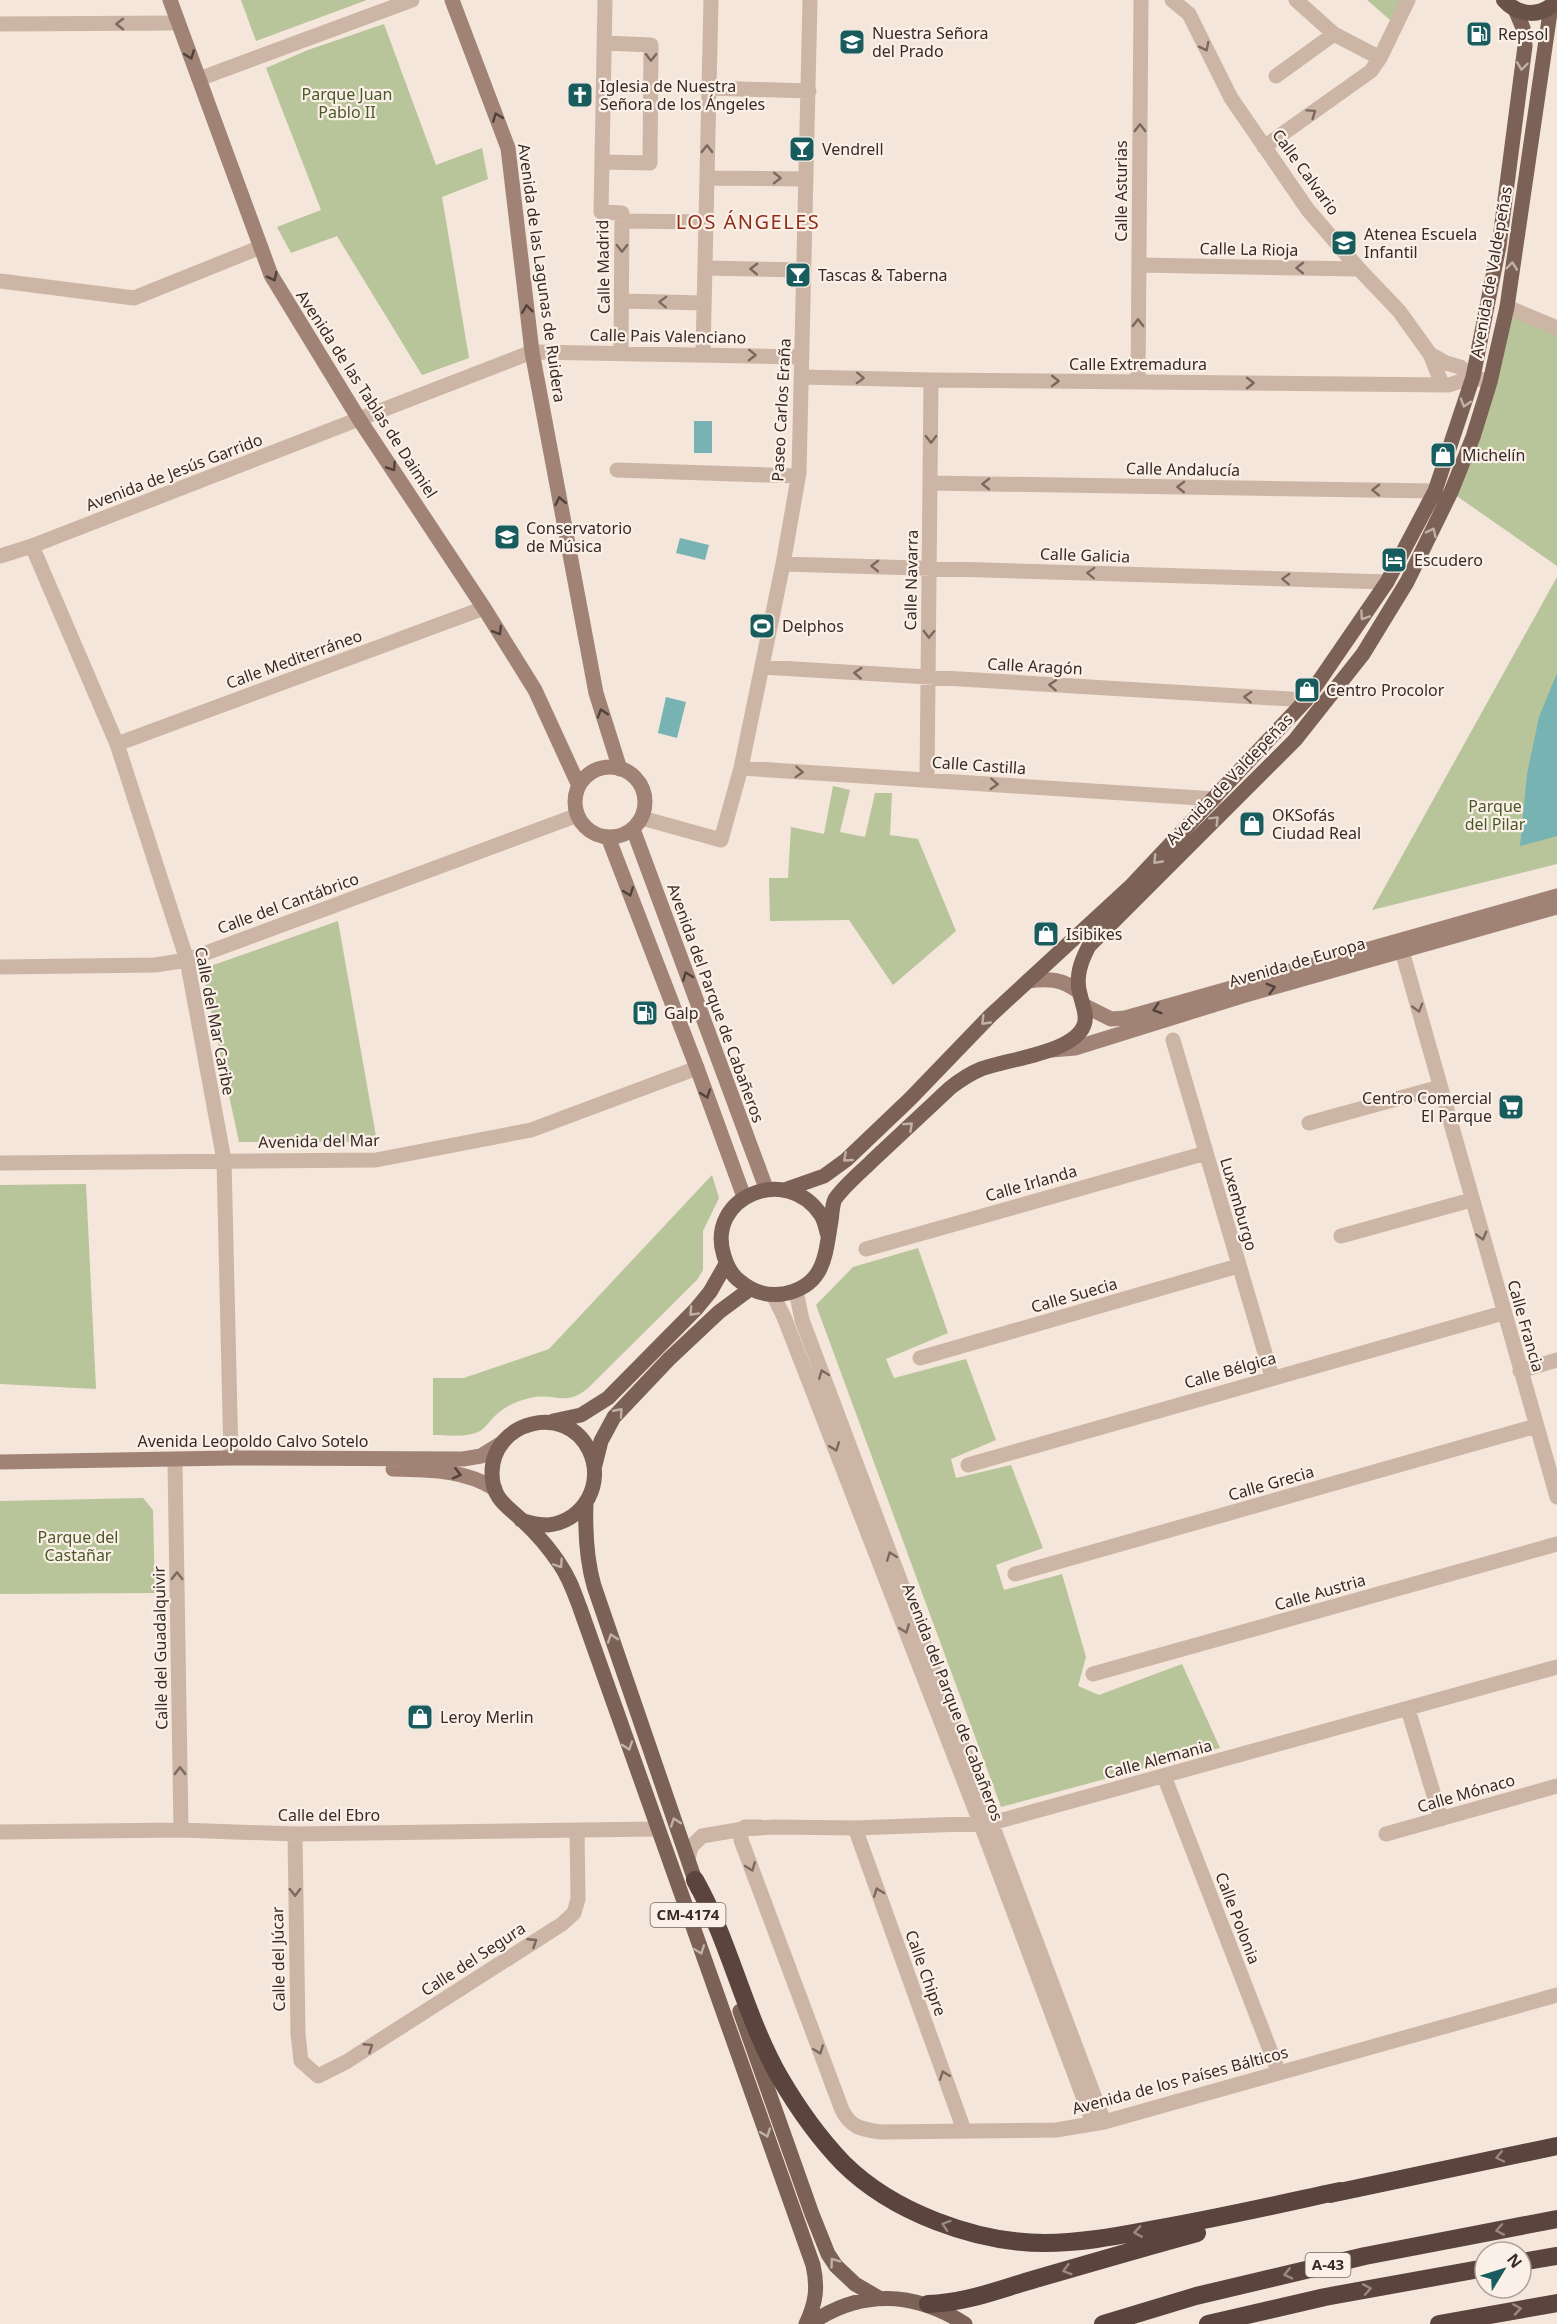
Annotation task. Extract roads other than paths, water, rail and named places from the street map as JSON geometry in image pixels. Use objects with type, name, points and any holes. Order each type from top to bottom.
[{"type":"highway","points":[[1506,3],[1533,13],[1555,3]]},
{"type":"highway","points":[[695,1880],[719,1927],[778,2074],[816,2134],[844,2164],[875,2189],[935,2221],[981,2236],[1045,2243],[1113,2236],[1182,2225],[1557,2146]]},
{"type":"highway","points":[[928,2304],[951,2304],[975,2299],[1028,2281],[1340,2191]]},
{"type":"highway","name":"A-43","points":[[1103,2324],[1196,2296],[1365,2256],[1557,2219]]},
{"type":"highway","points":[[1533,2260],[1557,2256]]},
{"type":"highway","name":"A-43","points":[[1208,2324],[1325,2296],[1473,2270]]},
{"type":"highway","points":[[1439,2324],[1557,2303]]},
{"type":"main road","name":"Avenida de las Tablas de Daimiel","points":[[170,0],[272,275],[359,419],[484,608],[535,690],[579,786]]},
{"type":"main road","name":"Avenida de las Lagunas de Ruidera","points":[[452,0],[508,148],[532,352],[596,693],[620,769]]},
{"type":"main road","name":"Avenida de Valdepeñas","points":[[787,1189],[824,1176],[846,1160],[1028,981],[1132,885],[1306,700],[1387,582],[1435,491],[1473,377],[1499,246],[1524,46],[1523,28],[1506,3]]},
{"type":"main road","name":"Avenida de Valdepeñas","points":[[828,1236],[834,1200],[950,1088],[981,1069],[1047,1050],[1075,1039],[1085,1024],[1078,976],[1081,960],[1089,946],[1295,740],[1363,654],[1407,582],[1452,492],[1473,437],[1490,382],[1507,307],[1555,3]]},
{"type":"main road","points":[[620,769],[634,776],[644,794],[645,809],[637,824],[622,835],[608,837],[594,834],[578,815],[575,802],[579,786],[596,770],[620,769]]},
{"type":"main road","name":"Avenida del Parque de Cabañeros","points":[[637,824],[766,1188]]},
{"type":"main road","points":[[608,837],[744,1197]]},
{"type":"main road","name":"Avenida de Europa","points":[[1028,981],[1041,979],[1063,981],[1081,999],[1111,1019],[1125,1018],[1557,896]]},
{"type":"main road","name":"Avenida de Europa","points":[[1047,1050],[1075,1048],[1242,996],[1557,908]]},
{"type":"main road","points":[[766,1188],[787,1189],[809,1200],[822,1216],[828,1236],[826,1258],[816,1277],[796,1291],[773,1295],[750,1289],[736,1279],[726,1264],[721,1235],[733,1207],[744,1197],[766,1188]]},
{"type":"main road","points":[[726,1264],[710,1292],[696,1310],[608,1398],[581,1415],[551,1422],[523,1425],[511,1433],[502,1443],[495,1457],[492,1473],[495,1489],[505,1507],[521,1520],[536,1524],[563,1521],[576,1514],[586,1503],[595,1478],[595,1465],[601,1441],[614,1417],[669,1359],[719,1312],[750,1289]]},
{"type":"main road","points":[[551,1422],[567,1427],[581,1437],[595,1465]]},
{"type":"main road","name":"Avenida Leopoldo Calvo Sotelo","points":[[0,1462],[231,1458],[462,1459],[481,1456],[502,1443]]},
{"type":"main road","name":"Avenida Leopoldo Calvo Sotelo","points":[[0,1469],[175,1465],[442,1470],[482,1481],[495,1489]]},
{"type":"main road","name":"CM-4174","points":[[586,1503],[585,1534],[588,1565],[594,1587],[796,2169],[828,2254],[855,2284],[879,2298]]},
{"type":"main road","name":"CM-4174","points":[[521,1520],[545,1545],[569,1579],[813,2265],[817,2283],[816,2301],[808,2324]]},
{"type":"main road","name":"CM-4174","points":[[808,2324],[848,2305],[879,2298],[894,2298],[928,2304],[965,2324]]},
{"type":"street","points":[[199,79],[412,0]]},
{"type":"street","name":"Calle Madrid","points":[[605,0],[601,212],[622,213],[621,353]]},
{"type":"street","points":[[703,354],[711,0]]},
{"type":"street","name":"Paseo Carlos Eraña","points":[[637,824],[721,840],[741,768],[783,564],[798,476],[810,0]]},
{"type":"street","name":"Calle Asturias","points":[[1138,382],[1141,0]]},
{"type":"street","name":"Calle Calvario","points":[[1172,0],[1189,14],[1231,98],[1308,210],[1399,311],[1430,354],[1442,384]]},
{"type":"street","points":[[1296,0],[1334,34],[1380,58]]},
{"type":"street","points":[[1264,147],[1371,71],[1380,58],[1408,0]]},
{"type":"street","points":[[0,24],[178,23]]},
{"type":"street","points":[[1276,76],[1334,34]]},
{"type":"street","points":[[603,162],[650,163],[651,45],[604,43]]},
{"type":"street","points":[[709,88],[809,91]]},
{"type":"street","points":[[707,178],[806,179]]},
{"type":"street","points":[[622,221],[706,222]]},
{"type":"street","points":[[0,281],[134,298],[261,247]]},
{"type":"street","name":"Calle La Rioja","points":[[1139,265],[1359,269]]},
{"type":"street","points":[[705,268],[804,270]]},
{"type":"street","points":[[622,301],[704,303]]},
{"type":"street","points":[[1507,307],[1557,328]]},
{"type":"street","name":"Calle Pais Valenciano","points":[[532,352],[802,357]]},
{"type":"street","name":"Avenida de Jesús Garrido","points":[[0,556],[32,546],[532,352]]},
{"type":"street","points":[[1430,354],[1446,363],[1460,367],[1473,377],[1490,382]]},
{"type":"street","name":"Calle Extremadura","points":[[802,377],[1455,384],[1473,377]]},
{"type":"street","name":"Calle Navarra","points":[[927,780],[931,380]]},
{"type":"street","points":[[617,470],[798,476]]},
{"type":"street","name":"Calle Andalucía","points":[[930,483],[1435,491]]},
{"type":"street","name":"Calle del Mar Caribe","points":[[32,546],[117,744],[187,960],[224,1160],[231,1458]]},
{"type":"street","name":"Calle Galicia","points":[[783,564],[1387,582]]},
{"type":"street","name":"Calle Mediterráneo","points":[[117,744],[484,608]]},
{"type":"street","name":"Calle Aragón","points":[[762,667],[1306,700]]},
{"type":"street","name":"Calle Castilla","points":[[741,768],[1215,799]]},
{"type":"street","name":"Calle del Cantábrico","points":[[0,967],[156,964],[187,960],[578,815]]},
{"type":"street","name":"Calle Francia","points":[[1402,951],[1557,1497]]},
{"type":"street","name":"Luxemburgo","points":[[1173,1040],[1272,1377]]},
{"type":"street","name":"Avenida del Mar","points":[[0,1163],[376,1160],[531,1130],[697,1068]]},
{"type":"street","points":[[1309,1123],[1440,1087]]},
{"type":"street","name":"Calle Irlanda","points":[[866,1249],[1206,1153]]},
{"type":"street","points":[[1341,1236],[1472,1200]]},
{"type":"street","name":"Calle Suecia","points":[[920,1358],[1238,1266]]},
{"type":"street","name":"Avenida del Parque de Cabañeros","points":[[796,1291],[802,1320],[1099,2123]]},
{"type":"street","name":"Avenida del Parque de Cabañeros","points":[[773,1295],[784,1317],[986,1822]]},
{"type":"street","name":"Calle Bélgica","points":[[968,1465],[1503,1313]]},
{"type":"street","points":[[1520,1371],[1557,1360]]},
{"type":"street","name":"Calle Grecia","points":[[1015,1574],[1536,1426]]},
{"type":"street","name":"Calle del Guadalquivir","points":[[175,1465],[182,1830]]},
{"type":"street","name":"Calle Austria","points":[[1093,1674],[1557,1544]]},
{"type":"street","name":"Calle Alemania","points":[[743,1828],[747,1826],[855,1828],[986,1822],[1164,1776],[1557,1667]]},
{"type":"street","points":[[1408,1709],[1441,1819]]},
{"type":"street","name":"Calle Polonia","points":[[1164,1776],[1279,2073]]},
{"type":"street","name":"Calle Mónaco","points":[[1386,1834],[1557,1786]]},
{"type":"street","points":[[688,1859],[691,1847],[702,1836],[743,1828]]},
{"type":"street","name":"Avenida de los Países Bálticos","points":[[743,1828],[741,1840],[842,2110],[847,2120],[855,2127],[880,2132],[1056,2130],[1099,2123],[1557,1995]]},
{"type":"street","name":"Calle Chipre","points":[[855,1828],[964,2130]]},
{"type":"street","name":"Calle del Ebro","points":[[0,1832],[182,1830],[295,1834],[657,1829]]},
{"type":"street","name":"Calle del Segura","points":[[318,2076],[346,2062],[562,1924],[574,1913],[578,1899],[577,1830]]},
{"type":"street","name":"Calle del Júcar","points":[[295,1834],[298,2034],[302,2061],[318,2076]]},
{"type":"water","points":[[694,421],[712,421],[712,453],[694,453]]},
{"type":"water","points":[[680,538],[709,545],[705,560],[676,553]]},
{"type":"water","points":[[1557,673],[1557,836],[1520,846],[1527,774],[1539,717]]},
{"type":"water","points":[[666,697],[686,702],[677,738],[658,733]]},
{"type":"place","name":"Repsol","points":[[1479,34]]},
{"type":"place","name":"Nuestra Señora del Prado","points":[[852,42]]},
{"type":"place","name":"Iglesia de Nuestra Señora de los Ángeles","points":[[580,95]]},
{"type":"place","name":"Vendrell","points":[[802,149]]},
{"type":"place","name":"Atenea Escuela Infantil","points":[[1344,243]]},
{"type":"place","name":"Tascas & Taberna","points":[[798,275]]},
{"type":"place","name":"Michelín","points":[[1443,455]]},
{"type":"place","name":"Conservatorio de Música","points":[[507,537]]},
{"type":"place","name":"Escudero","points":[[1394,560]]},
{"type":"place","name":"Delphos","points":[[762,626]]},
{"type":"place","name":"Centro Procolor","points":[[1307,690]]},
{"type":"place","name":"OKSofás Ciudad Real","points":[[1252,824]]},
{"type":"place","name":"Isibikes","points":[[1046,934]]},
{"type":"place","name":"Galp","points":[[645,1013]]},
{"type":"place","name":"Centro Comercial El Parque","points":[[1511,1107]]},
{"type":"place","name":"Leroy Merlin","points":[[420,1717]]},
{"type":"district","name":"LOS ÁNGELES","points":[[748,222]]},
{"type":"park label","name":"Parque Juan Pablo II","points":[[347,103]]},
{"type":"park label","name":"Parque del Pilar","points":[[1495,815]]},
{"type":"park label","name":"Parque del Castañar","points":[[78,1546]]}]
